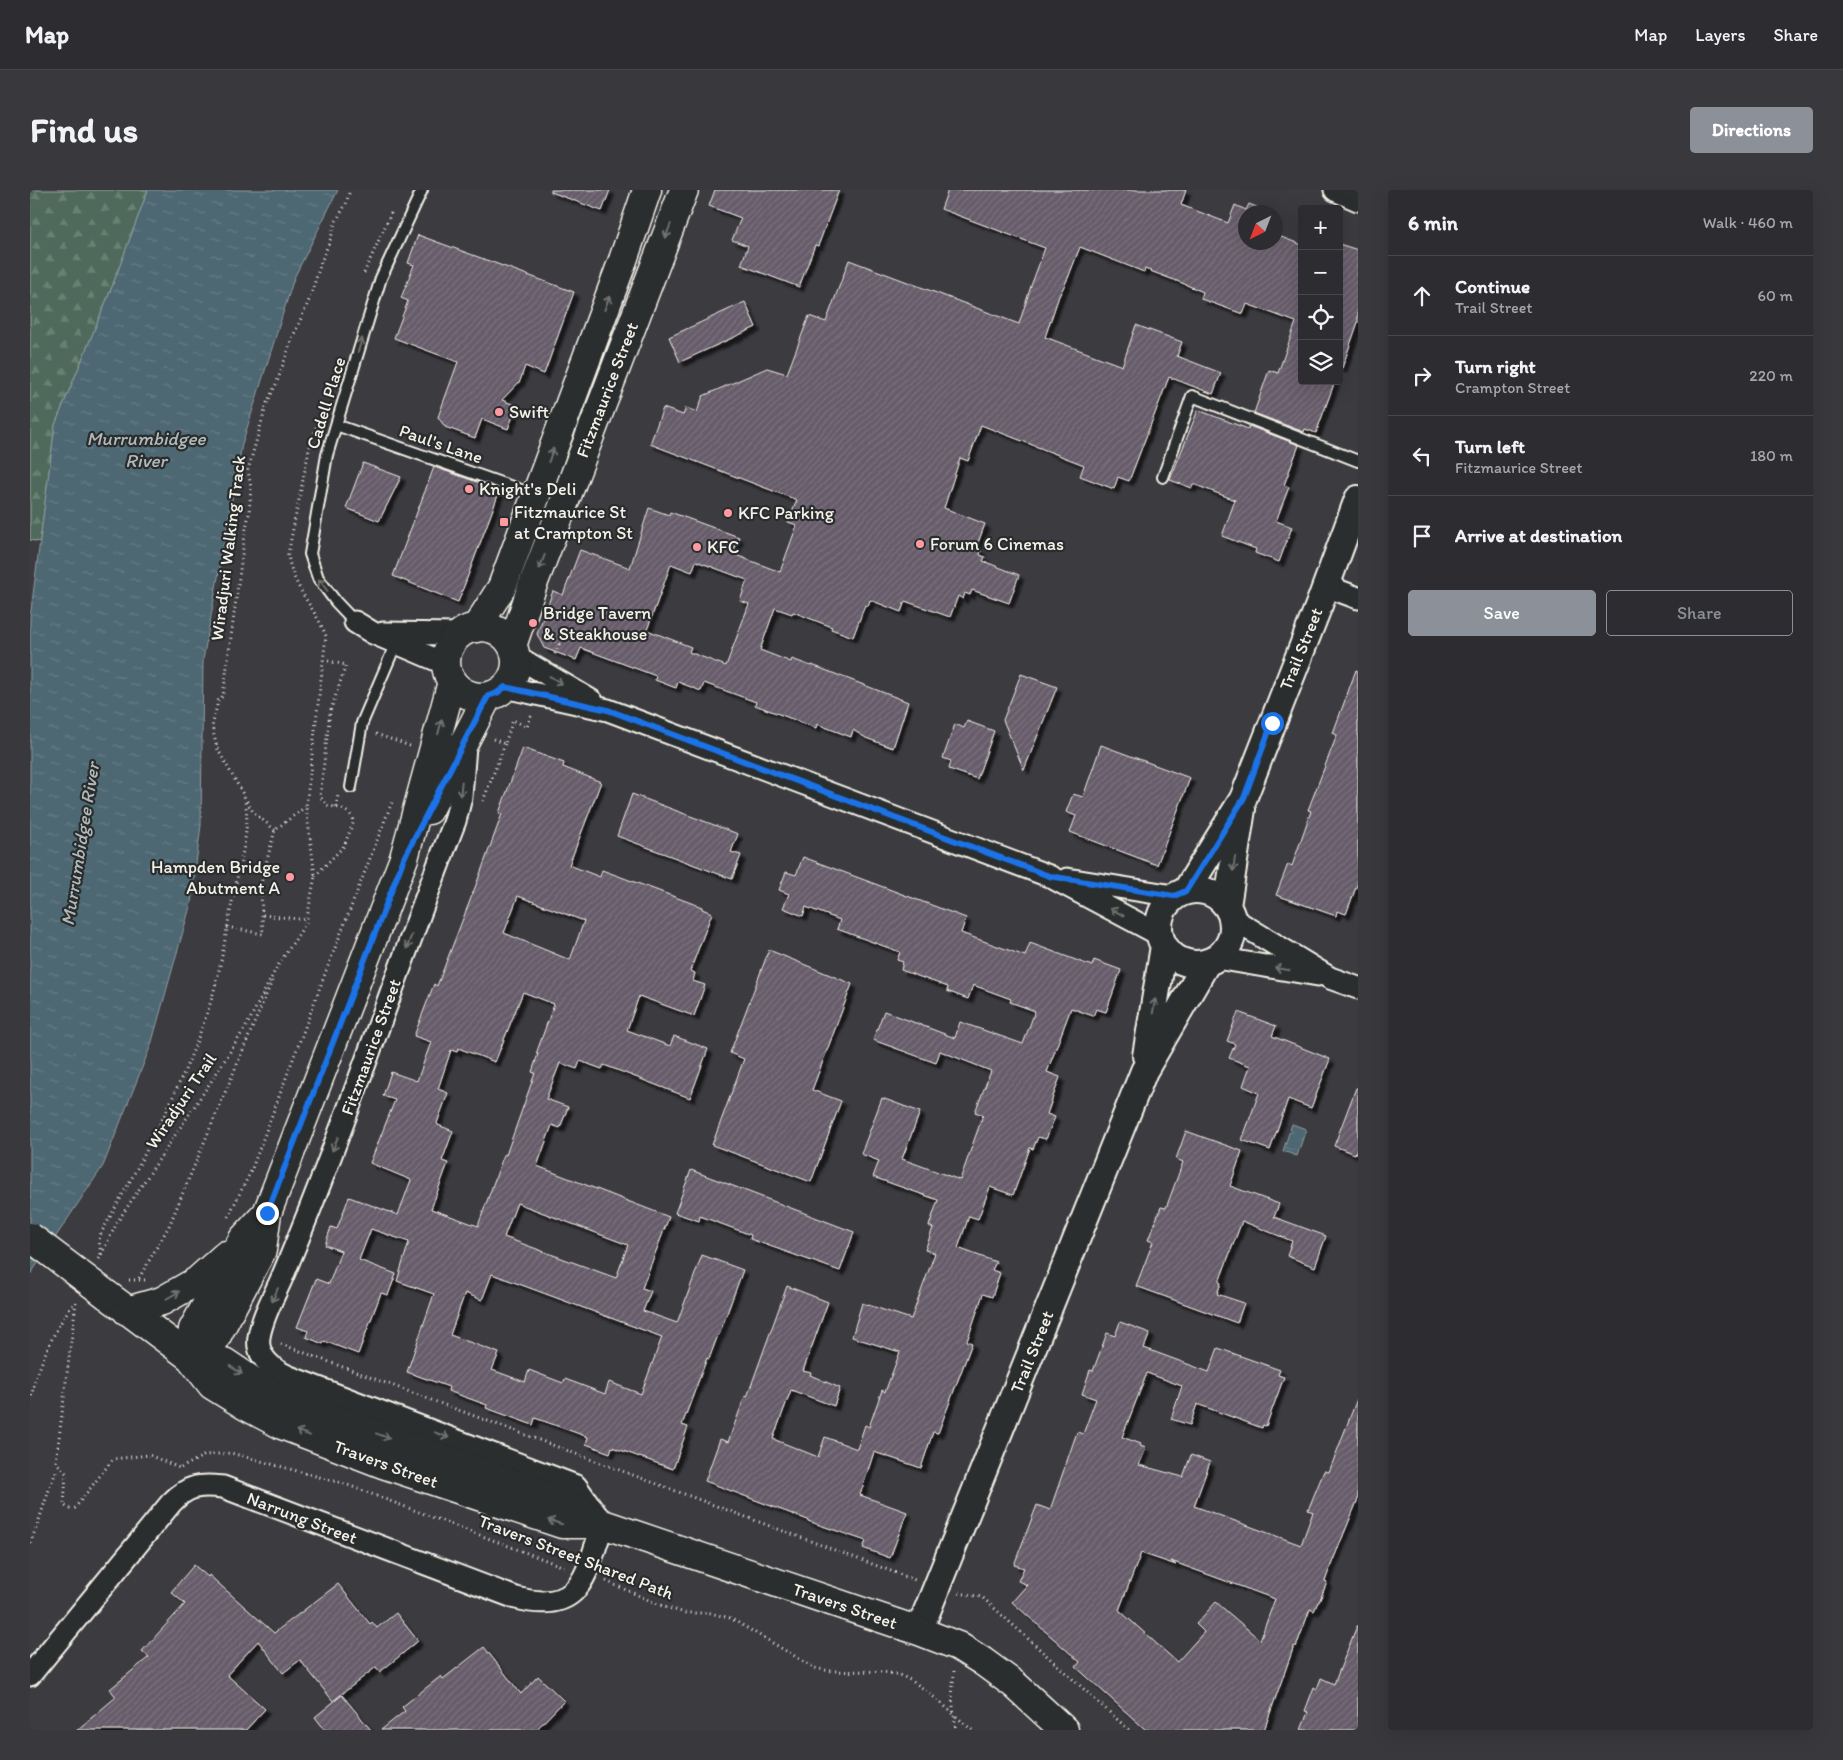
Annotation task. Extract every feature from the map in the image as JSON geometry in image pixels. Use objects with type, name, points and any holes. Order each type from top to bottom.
[{"type":"main road","name":"Fitzmaurice Street","points":[[467,631],[502,587],[647,190]]},
{"type":"main road","name":"Fitzmaurice Street","points":[[513,651],[532,588],[684,190]]},
{"type":"main road","points":[[623,260],[652,272]]},
{"type":"main road","points":[[487,628],[497,632],[505,638],[513,651],[515,667],[512,678],[497,692],[478,697],[468,694],[459,689],[449,673],[447,654],[450,645],[467,631],[487,628]]},
{"type":"main road","name":"Fitzmaurice Street","points":[[404,858],[449,673]]},
{"type":"main road","name":"Fitzmaurice Street","points":[[190,1357],[213,1343],[262,1250],[267,1213],[404,858],[465,740],[497,692]]},
{"type":"main road","name":"Fitzmaurice Street","points":[[190,1357],[194,1329],[243,1239],[267,1213]]},
{"type":"main road","name":"Travers Street","points":[[30,1236],[120,1296],[190,1357],[212,1385],[282,1425],[383,1464],[562,1524],[603,1524],[919,1631],[958,1646],[1015,1685],[1064,1730]]},
{"type":"main road","points":[[120,1296],[162,1301],[197,1281],[243,1239]]},
{"type":"street","points":[[1335,190],[1358,200]]},
{"type":"street","name":"Trail Street","points":[[1180,894],[1244,798],[1358,499]]},
{"type":"street","points":[[1326,586],[1358,598]]},
{"type":"street","points":[[355,622],[373,633],[398,638],[467,631]]},
{"type":"street","points":[[398,638],[449,673]]},
{"type":"street","points":[[513,651],[608,710],[1049,876],[1162,940]]},
{"type":"street","points":[[497,692],[608,710]]},
{"type":"street","name":"Fitzmaurice Street","points":[[269,1346],[259,1337],[263,1322],[298,1240],[340,1132],[455,821],[460,797],[465,740]]},
{"type":"street","name":"Trail Street","points":[[1230,912],[1244,798]]},
{"type":"street","points":[[1049,876],[1180,894],[1198,890],[1209,892],[1219,898],[1230,912],[1330,978]]},
{"type":"street","points":[[1180,894],[1167,904],[1159,924],[1162,940],[1172,956],[1182,962],[1194,964],[1212,961],[1330,978],[1358,988]]},
{"type":"street","points":[[1212,961],[1226,951],[1232,941],[1234,930],[1230,912]]},
{"type":"street","name":"Trail Street","points":[[1144,1071],[1162,940]]},
{"type":"street","name":"Trail Street","points":[[919,1631],[938,1588],[1144,1071],[1212,961]]},
{"type":"street","points":[[269,1346],[266,1362],[276,1371],[576,1486],[603,1524]]},
{"type":"street","points":[[30,1675],[171,1503],[192,1487]]},
{"type":"street","name":"Narrung Street","points":[[192,1487],[223,1487],[531,1602],[545,1603],[564,1599],[578,1588],[586,1575],[603,1524]]},
{"type":"lane","name":"Cadell Place","points":[[355,622],[336,602],[318,578],[310,554],[327,455],[336,424],[381,278],[422,190]]},
{"type":"lane","points":[[1163,477],[1192,396],[1358,461]]},
{"type":"lane","name":"Paul's Lane","points":[[336,424],[536,495]]},
{"type":"lane","points":[[351,787],[362,723],[398,638]]},
{"type":"path","name":"Wiradjuri Walking Track","points":[[275,830],[253,812],[243,798],[217,748],[212,727],[218,701],[222,696],[249,514],[251,488],[248,470],[267,403],[313,290],[335,223],[346,204],[350,190]]},
{"type":"path","points":[[315,876],[344,846],[353,825],[353,818],[348,812],[322,802],[320,792],[330,712],[346,665],[324,660]]},
{"type":"path","points":[[372,733],[387,737],[412,748]]},
{"type":"path","name":"Wiradjuri Walking Track","points":[[101,1254],[101,1233],[138,1168],[177,1088],[209,1008],[220,970],[226,927],[243,849],[247,814],[243,798]]},
{"type":"path","points":[[336,807],[337,800]]},
{"type":"path","name":"Wiradjuri Trail","points":[[97,1262],[118,1221],[247,1025],[279,965],[307,920],[315,876],[306,806],[275,830]]},
{"type":"path","points":[[226,927],[263,934],[262,879],[275,830]]},
{"type":"path","points":[[263,915],[307,920]]},
{"type":"path","points":[[120,1296],[139,1279],[169,1226],[279,965]]},
{"type":"path","points":[[30,1401],[35,1380],[50,1340],[77,1299],[56,1462],[66,1474],[64,1505],[69,1509],[75,1508],[113,1459],[149,1455],[181,1468],[192,1487]]},
{"type":"path","points":[[269,1346],[938,1588],[982,1597],[1129,1730]]},
{"type":"path","name":"Travers Street Shared Path","points":[[181,1468],[205,1455],[231,1453],[345,1484],[601,1579],[662,1606],[685,1613],[710,1613],[730,1618],[815,1668],[829,1672],[872,1670],[905,1676],[972,1730]]},
{"type":"path","points":[[30,1543],[36,1530],[49,1486],[57,1470]]},
{"type":"path","points":[[956,1730],[953,1677],[958,1646]]},
{"type":"green space","points":[[30,190],[148,190],[112,287],[55,425],[40,542],[30,540]]},
{"type":"water","name":"Murrumbidgee River","points":[[148,190],[338,190],[294,278],[242,444],[203,660],[201,825],[191,903],[151,1045],[103,1166],[30,1275],[30,618],[55,425],[112,287]]},
{"type":"water","points":[[1292,1124],[1306,1129],[1297,1156],[1283,1151]]},
{"type":"building","points":[[551,190],[610,190],[602,211],[551,192]]},
{"type":"building","points":[[715,190],[839,190],[818,246],[815,245],[799,287],[741,265],[748,246],[732,240],[741,218],[709,206]]},
{"type":"building","points":[[948,190],[1186,190],[1181,205],[1228,223],[1235,205],[1238,206],[1238,250],[1283,250],[1283,238],[1298,243],[1298,385],[1334,385],[1316,433],[1305,429],[1304,432],[1254,413],[1269,370],[1278,373],[1296,322],[1247,304],[1243,314],[1201,299],[1203,292],[1182,283],[1145,269],[1144,272],[1080,247],[1059,296],[1045,337],[1122,366],[1136,325],[1182,342],[1177,356],[1221,373],[1213,394],[1169,377],[1129,481],[1118,477],[1114,489],[1080,476],[1084,465],[981,425],[968,461],[960,458],[944,508],[985,524],[976,548],[981,550],[980,555],[985,557],[983,561],[1019,575],[1009,603],[972,590],[970,595],[965,593],[963,599],[958,596],[950,617],[905,601],[901,612],[870,600],[868,606],[865,605],[853,637],[793,612],[792,614],[775,608],[760,650],[791,662],[792,659],[812,665],[908,702],[893,748],[866,738],[853,730],[851,737],[817,724],[816,728],[755,705],[756,702],[704,683],[701,691],[678,682],[676,688],[655,680],[656,676],[581,648],[576,660],[544,648],[537,634],[553,591],[563,595],[580,550],[630,568],[649,508],[669,515],[670,512],[739,537],[733,554],[780,572],[797,525],[788,522],[797,500],[650,444],[663,408],[683,415],[686,408],[697,412],[703,396],[767,368],[787,374],[809,316],[826,322],[849,260],[1019,324],[1045,248],[941,209]],"holes":[[[696,561],[747,580],[740,601],[749,604],[726,666],[689,652],[691,647],[647,630],[671,564],[692,572]]]},
{"type":"building","points":[[418,235],[574,292],[544,374],[525,366],[520,381],[502,400],[517,406],[508,429],[482,419],[475,438],[445,427],[438,417],[458,362],[394,338],[408,301],[401,298],[414,265],[408,263]]},
{"type":"building","points":[[1343,245],[1358,250],[1358,322],[1343,365]]},
{"type":"building","points":[[745,302],[756,327],[680,362],[669,337]]},
{"type":"building","points":[[1198,410],[1248,429],[1249,426],[1299,445],[1284,485],[1289,487],[1276,521],[1292,527],[1279,562],[1255,553],[1256,549],[1222,536],[1235,500],[1193,484],[1192,488],[1170,480]]},
{"type":"building","points":[[363,463],[401,477],[379,521],[346,508]]},
{"type":"building","points":[[434,467],[500,490],[458,602],[393,576]]},
{"type":"building","points":[[1356,670],[1358,671],[1358,882],[1346,914],[1337,911],[1336,916],[1276,895],[1288,864],[1292,866],[1311,811],[1308,810],[1337,735],[1333,733]]},
{"type":"building","points":[[1021,674],[1057,687],[1024,770],[1003,720]]},
{"type":"building","points":[[967,721],[994,731],[977,779],[949,769],[951,761],[943,758],[955,724],[964,728]]},
{"type":"building","points":[[1101,745],[1190,778],[1157,865],[1070,832],[1076,816],[1066,812],[1073,794],[1083,797]]},
{"type":"building","points":[[523,748],[564,763],[563,767],[601,782],[569,865],[600,877],[602,870],[702,907],[702,909],[712,913],[690,971],[695,973],[693,981],[705,985],[694,1016],[639,996],[627,1030],[670,1046],[674,1036],[708,1049],[690,1098],[604,1065],[602,1069],[580,1061],[577,1069],[560,1063],[546,1099],[568,1107],[560,1128],[552,1125],[537,1166],[669,1217],[642,1288],[651,1291],[643,1311],[677,1323],[702,1255],[743,1270],[682,1425],[688,1427],[673,1469],[612,1447],[610,1453],[586,1444],[588,1437],[535,1418],[533,1425],[486,1408],[487,1405],[448,1391],[449,1387],[407,1372],[434,1294],[397,1281],[409,1242],[371,1229],[359,1260],[396,1274],[388,1295],[381,1293],[358,1354],[324,1341],[323,1344],[306,1337],[308,1331],[297,1327],[316,1279],[329,1284],[341,1251],[325,1245],[331,1227],[337,1229],[349,1197],[398,1215],[411,1180],[370,1163],[395,1100],[383,1096],[391,1072],[417,1081],[431,1042],[414,1036],[434,984],[437,986],[476,885],[502,814],[499,813]],"holes":[[[518,896],[584,921],[570,960],[504,933]],[[523,992],[554,1004],[536,1054],[538,1054],[532,1072],[535,1073],[478,1226],[431,1209],[448,1163],[442,1161],[453,1131],[437,1123],[448,1093],[438,1089],[451,1050],[457,1052],[458,1048],[495,1062]],[[517,1203],[628,1245],[616,1278],[504,1237]],[[492,1274],[662,1337],[641,1394],[609,1382],[605,1394],[565,1379],[563,1383],[529,1370],[525,1382],[492,1370],[499,1353],[450,1335],[465,1293],[482,1300]]]},
{"type":"building","points":[[632,794],[738,834],[731,852],[741,855],[732,879],[617,836]]},
{"type":"building","points":[[803,857],[966,918],[961,933],[1025,956],[1030,943],[1092,966],[1094,960],[1121,970],[1106,1012],[1096,1009],[1093,1016],[1071,1008],[1047,1072],[1060,1077],[1047,1114],[1055,1117],[1046,1139],[1038,1137],[1033,1149],[1030,1148],[1013,1195],[990,1187],[978,1219],[969,1216],[958,1248],[996,1262],[992,1270],[1000,1273],[992,1297],[983,1294],[967,1341],[972,1343],[938,1433],[933,1432],[921,1468],[874,1452],[860,1495],[907,1512],[890,1558],[863,1548],[866,1541],[808,1521],[705,1481],[720,1439],[728,1442],[745,1396],[747,1397],[787,1286],[828,1302],[803,1371],[811,1373],[810,1375],[840,1388],[834,1406],[791,1390],[773,1439],[818,1457],[825,1437],[857,1449],[865,1425],[869,1427],[882,1390],[885,1392],[900,1352],[852,1337],[862,1303],[911,1319],[935,1253],[925,1250],[933,1228],[929,1226],[938,1200],[873,1177],[879,1161],[861,1154],[882,1098],[920,1112],[902,1159],[960,1180],[983,1115],[975,1112],[991,1071],[940,1051],[936,1063],[873,1040],[884,1011],[955,1038],[960,1022],[1023,1044],[1035,1011],[1010,1002],[1011,999],[973,985],[968,999],[947,991],[948,987],[901,970],[903,962],[897,960],[900,952],[837,929],[840,920],[806,907],[803,916],[783,908],[789,894],[779,890],[786,872],[796,875]]},
{"type":"building","points":[[769,950],[852,984],[812,1090],[841,1101],[811,1182],[712,1145],[744,1059],[730,1053]]},
{"type":"building","points":[[1238,1012],[1276,1026],[1272,1036],[1330,1059],[1311,1108],[1288,1099],[1270,1150],[1242,1140],[1259,1093],[1243,1086],[1250,1066],[1229,1058],[1235,1044],[1227,1041]]},
{"type":"building","points":[[1356,1088],[1358,1088],[1358,1145],[1355,1154],[1334,1146]]},
{"type":"building","points":[[1186,1131],[1242,1151],[1230,1186],[1279,1204],[1274,1217],[1326,1236],[1315,1267],[1287,1256],[1292,1241],[1242,1221],[1219,1282],[1221,1283],[1217,1294],[1244,1303],[1237,1323],[1136,1286],[1153,1242],[1148,1240],[1161,1207],[1166,1208],[1183,1162],[1176,1159]]},
{"type":"building","points":[[691,1170],[854,1232],[840,1271],[750,1239],[751,1235],[700,1216],[699,1221],[675,1213]]},
{"type":"building","points":[[1120,1322],[1150,1333],[1144,1348],[1209,1372],[1218,1348],[1280,1370],[1278,1375],[1284,1377],[1266,1426],[1263,1425],[1262,1428],[1197,1404],[1190,1425],[1171,1419],[1182,1386],[1147,1373],[1122,1437],[1141,1444],[1140,1446],[1146,1448],[1139,1465],[1183,1477],[1191,1455],[1210,1462],[1194,1506],[1301,1545],[1313,1512],[1308,1510],[1324,1471],[1329,1472],[1358,1400],[1358,1499],[1331,1565],[1319,1602],[1314,1611],[1310,1609],[1296,1647],[1294,1646],[1264,1730],[1146,1730],[1076,1667],[1080,1662],[1012,1602],[1027,1585],[1018,1581],[1024,1568],[1014,1565],[1037,1505],[1050,1510],[1077,1432],[1083,1434],[1096,1399],[1082,1394],[1090,1370],[1093,1371],[1107,1333],[1115,1336]],"holes":[[[1141,1553],[1176,1565],[1171,1561],[1275,1599],[1260,1640],[1216,1602],[1196,1624],[1204,1632],[1177,1662],[1119,1610]]]},
{"type":"building","points":[[194,1565],[208,1577],[209,1575],[274,1633],[338,1584],[370,1624],[372,1622],[377,1628],[396,1613],[418,1641],[380,1672],[376,1667],[333,1701],[300,1660],[283,1673],[258,1641],[227,1675],[265,1709],[246,1730],[77,1730],[116,1697],[110,1689],[149,1657],[142,1651],[185,1604],[171,1592]]},
{"type":"building","points":[[1357,1626],[1358,1730],[1301,1730],[1308,1712],[1305,1711],[1314,1687],[1317,1689],[1321,1678],[1334,1684]]},
{"type":"building","points":[[484,1647],[521,1694],[538,1676],[564,1701],[536,1730],[381,1730],[405,1711],[402,1707],[441,1676],[443,1679]]},
{"type":"building","points":[[342,1695],[371,1730],[325,1730],[315,1717]]},
{"type":"place","name":"Swift","points":[[499,412]]},
{"type":"place","name":"Knight's Deli","points":[[469,489]]},
{"type":"place","name":"KFC Parking","points":[[728,513]]},
{"type":"place","name":"Fitzmaurice St at Crampton St","points":[[504,522]]},
{"type":"place","name":"Forum 6 Cinemas","points":[[920,544]]},
{"type":"place","name":"KFC","points":[[697,547]]},
{"type":"place","name":"Bridge Tavern & Steakhouse","points":[[533,623]]},
{"type":"place","name":"Hampden Bridge Abutment A","points":[[290,877]]},
{"type":"route","points":[[267,1213],[404,858],[488,696],[497,693],[505,687],[608,710],[1049,876],[1174,896],[1186,891],[1244,798],[1272,723]]}]
